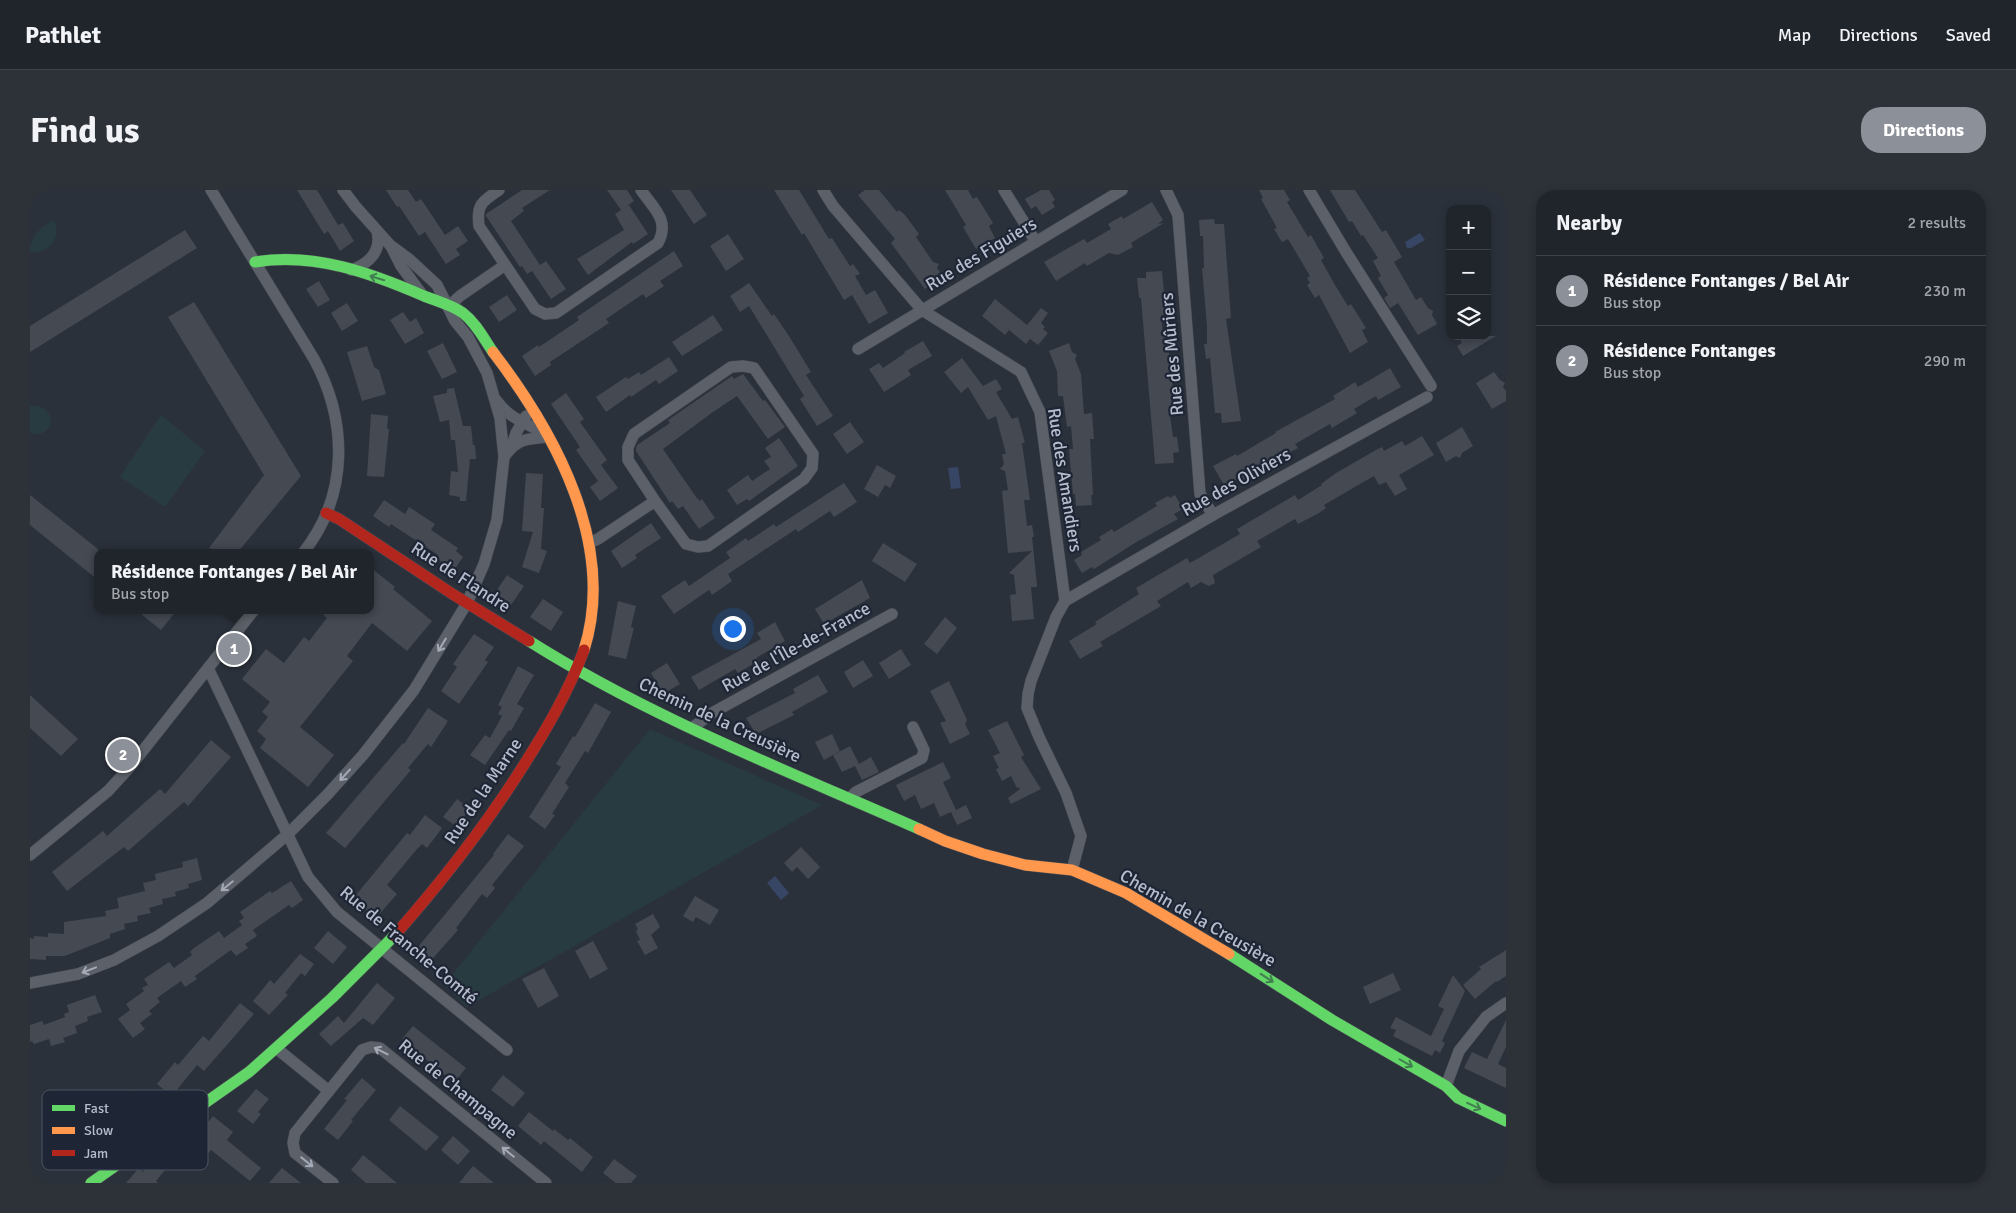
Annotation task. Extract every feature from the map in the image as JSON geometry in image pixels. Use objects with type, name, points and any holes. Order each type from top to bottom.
[{"type":"street","points":[[211,190],[314,359],[326,380],[333,403],[338,426],[338,463],[335,485],[322,524],[306,549]]},
{"type":"street","points":[[30,983],[78,974],[114,960],[158,936],[207,903],[288,834],[327,795],[388,725],[414,690],[467,603],[484,564],[497,520],[504,457],[500,418],[494,396],[478,354],[468,337],[455,321],[437,285],[377,231],[343,190]]},
{"type":"street","points":[[500,190],[482,202],[477,214],[479,226],[535,309],[545,314],[556,313],[658,243],[663,234],[663,222],[642,190]]},
{"type":"street","name":"Rue des Amandiers","points":[[823,190],[833,206],[922,310],[1021,372],[1040,412],[1065,601]]},
{"type":"street","points":[[1004,190],[1036,242]]},
{"type":"street","name":"Rue des Figuiers","points":[[858,349],[1122,190]]},
{"type":"street","name":"Rue des Mûriers","points":[[1166,190],[1178,215],[1200,494],[1213,515]]},
{"type":"street","name":"Rue des Oliviers","points":[[1065,601],[1429,392],[1309,190]]},
{"type":"street","points":[[351,270],[367,263],[372,257],[379,240],[377,231]]},
{"type":"street","points":[[390,244],[401,266],[422,295]]},
{"type":"street","name":"Rue de la Marne","points":[[208,1099],[250,1070],[332,999],[383,948],[433,892],[501,802],[537,743],[576,671],[586,640],[593,606],[589,543],[560,461],[522,390],[464,314],[386,280],[318,260],[266,258],[255,262]]},
{"type":"street","points":[[448,307],[460,296],[505,265]]},
{"type":"street","points":[[743,366],[754,368],[813,454],[812,468],[804,479],[708,546],[698,547],[686,544],[655,501],[628,460],[628,447],[634,434],[731,367],[743,366]]},
{"type":"street","points":[[494,396],[503,410],[548,437]]},
{"type":"street","points":[[504,457],[512,446],[522,422],[532,407]]},
{"type":"street","points":[[512,446],[523,440],[548,437]]},
{"type":"street","points":[[589,543],[598,540],[655,501]]},
{"type":"street","name":"Rue de Flandre","points":[[326,513],[339,519],[467,603],[576,671]]},
{"type":"street","points":[[1065,601],[1056,617],[1031,681],[1028,694],[1028,708],[1039,737],[1066,793],[1081,836],[1072,870]]},
{"type":"street","points":[[30,855],[108,791],[138,758],[251,614]]},
{"type":"street","name":"Rue de l'Île-de-France","points":[[692,728],[712,713],[892,614]]},
{"type":"street","name":"Rue de Franche-Comté","points":[[208,668],[308,877],[337,912],[507,1050]]},
{"type":"street","name":"Chemin de la Creusière","points":[[576,671],[692,728],[849,800],[945,841],[983,854],[1033,866],[1072,870],[1135,898],[1209,941],[1332,1020],[1446,1086],[1458,1098],[1506,1121]]},
{"type":"street","points":[[849,800],[856,792],[922,758],[924,750],[913,727]]},
{"type":"street","points":[[1446,1086],[1459,1051],[1486,1017],[1506,1003]]},
{"type":"street","name":"Rue de Champagne","points":[[332,1183],[295,1153],[293,1144],[295,1133],[362,1050],[371,1047],[380,1048],[546,1183]]},
{"type":"street","points":[[276,1048],[329,1091]]},
{"type":"street","name":"Rue de la Marne","points":[[91,1183],[108,1170]]},
{"type":"shaded area","points":[[54,220],[56,233],[52,244],[43,250],[30,252],[30,247],[37,233]]},
{"type":"shaded area","points":[[30,406],[46,410],[50,416],[49,427],[45,431],[38,434],[30,433]]},
{"type":"shaded area","points":[[161,415],[205,451],[165,507],[120,477]]},
{"type":"shaded area","points":[[650,729],[822,805],[467,1007],[444,985]]},
{"type":"water","points":[[1420,233],[1425,240],[1411,248],[1407,248],[1405,242]]},
{"type":"water","points":[[958,467],[961,488],[951,489],[948,468]]},
{"type":"water","points":[[775,876],[789,893],[781,900],[767,883]]},
{"type":"building","points":[[297,190],[317,190],[338,225],[343,223],[354,241],[340,251],[328,231],[324,234]]},
{"type":"building","points":[[386,190],[408,190],[416,202],[421,199],[445,235],[458,226],[468,241],[456,249],[460,255],[446,264],[425,232],[419,236]]},
{"type":"building","points":[[522,190],[550,190],[522,208],[524,211],[511,221],[540,265],[546,261],[566,289],[551,299],[532,271],[527,274],[522,266],[520,267],[486,216],[486,214]]},
{"type":"building","points":[[607,190],[627,190],[634,201],[624,208],[629,205],[648,234],[633,244],[632,242],[588,275],[577,259],[624,230],[615,214],[621,210]]},
{"type":"building","points":[[671,190],[690,190],[707,215],[694,224]]},
{"type":"building","points":[[774,190],[799,190],[829,239],[832,238],[850,266],[853,264],[860,274],[855,276],[866,295],[875,290],[888,313],[869,324],[852,295],[844,300],[804,233],[802,235]]},
{"type":"building","points":[[865,190],[879,190],[897,212],[899,210],[905,215],[919,234],[916,237],[933,262],[939,264],[937,268],[943,276],[925,289],[891,243],[895,239],[858,195]]},
{"type":"building","points":[[945,190],[968,190],[973,199],[977,197],[993,223],[989,226],[995,238],[976,249],[963,227],[966,225]]},
{"type":"building","points":[[1041,190],[1049,190],[1055,200],[1052,202],[1055,207],[1042,215],[1036,206],[1031,209],[1025,199]]},
{"type":"building","points":[[1259,190],[1284,190],[1290,200],[1287,202],[1308,237],[1311,235],[1324,258],[1321,260],[1335,285],[1348,306],[1351,304],[1366,328],[1362,330],[1368,342],[1350,353],[1319,295],[1315,298],[1307,285],[1310,283],[1307,278],[1310,276],[1288,239],[1282,242],[1274,229],[1277,228],[1261,199],[1263,198]]},
{"type":"building","points":[[1330,190],[1355,190],[1382,232],[1386,230],[1402,257],[1394,262],[1416,300],[1421,297],[1428,308],[1433,311],[1432,315],[1437,324],[1418,335],[1398,303],[1390,308],[1384,298],[1388,295],[1378,278],[1381,276],[1373,261],[1378,258],[1352,221],[1349,222]]},
{"type":"building","points":[[1152,202],[1163,220],[1158,224],[1164,223],[1131,243],[1133,247],[1118,255],[1109,253],[1087,266],[1085,263],[1056,281],[1044,262],[1084,239],[1087,243],[1111,229],[1108,224],[1122,216],[1123,219]]},
{"type":"building","points":[[1214,219],[1215,224],[1224,224],[1231,318],[1226,319],[1241,421],[1222,423],[1221,413],[1215,413],[1210,358],[1206,359],[1204,344],[1207,344],[1207,326],[1202,268],[1204,268],[1203,236],[1200,236],[1199,220]]},
{"type":"building","points":[[185,230],[197,248],[30,352],[30,326]]},
{"type":"building","points":[[728,234],[744,259],[726,271],[710,246]]},
{"type":"building","points":[[674,251],[683,266],[660,281],[664,286],[646,298],[643,294],[606,319],[609,323],[550,362],[551,365],[535,376],[522,356],[579,320],[577,317]]},
{"type":"building","points":[[1162,271],[1166,315],[1161,315],[1163,337],[1167,336],[1175,415],[1170,415],[1173,437],[1177,437],[1179,452],[1173,453],[1174,463],[1155,464],[1141,298],[1139,298],[1137,278],[1146,278],[1146,272]]},
{"type":"building","points":[[319,281],[330,300],[318,307],[306,289]]},
{"type":"building","points":[[749,283],[772,316],[774,314],[789,336],[811,372],[806,375],[833,416],[817,426],[800,399],[804,396],[749,306],[740,312],[730,296]]},
{"type":"building","points":[[507,295],[517,310],[499,322],[489,307]]},
{"type":"building","points":[[995,299],[1027,325],[1041,308],[1048,313],[1041,323],[1045,327],[1043,329],[1048,333],[1038,345],[1030,339],[1026,344],[1009,330],[1005,335],[982,316]]},
{"type":"building","points":[[194,302],[301,476],[240,549],[209,548],[264,475],[168,317]]},
{"type":"building","points":[[347,303],[358,321],[342,331],[331,313]]},
{"type":"building","points":[[403,312],[410,322],[416,318],[424,333],[405,344],[390,320]]},
{"type":"building","points":[[713,315],[723,330],[682,356],[672,342]]},
{"type":"building","points":[[1460,340],[1489,340],[1463,356],[1457,346],[1462,343]]},
{"type":"building","points":[[923,341],[932,356],[908,370],[911,375],[884,392],[869,369],[879,363],[883,368],[904,352]]},
{"type":"building","points":[[443,343],[457,372],[442,379],[427,351]]},
{"type":"building","points":[[1069,343],[1072,352],[1077,355],[1075,359],[1081,374],[1084,414],[1092,413],[1094,439],[1090,439],[1092,505],[1076,506],[1075,494],[1073,494],[1069,449],[1073,449],[1071,426],[1067,427],[1063,396],[1058,396],[1057,371],[1049,351]]},
{"type":"building","points":[[367,346],[374,367],[379,370],[386,394],[362,401],[347,352]]},
{"type":"building","points":[[669,357],[678,371],[659,384],[656,380],[606,412],[596,397],[626,377],[628,379],[639,372],[641,375]]},
{"type":"building","points":[[962,358],[983,386],[996,379],[1002,389],[996,392],[1012,419],[1018,417],[1025,443],[1022,443],[1030,500],[1024,500],[1027,526],[1032,525],[1034,537],[1032,537],[1037,587],[1031,587],[1034,619],[1012,621],[1010,595],[1016,594],[1014,575],[1009,573],[1032,551],[1008,553],[1002,491],[1008,490],[1005,471],[1000,469],[1004,464],[1002,454],[1006,454],[996,416],[988,420],[968,387],[961,393],[944,372]]},
{"type":"building","points":[[1390,368],[1401,387],[1378,400],[1376,396],[1354,409],[1357,413],[1332,428],[1330,424],[1295,444],[1298,448],[1248,475],[1249,477],[1239,483],[1237,479],[1224,485],[1213,466],[1236,454],[1237,456],[1275,432],[1335,399],[1333,396],[1355,382],[1358,387]]},
{"type":"building","points":[[1494,372],[1505,383],[1503,387],[1506,391],[1506,401],[1492,409],[1476,383]]},
{"type":"building","points":[[743,374],[785,427],[768,439],[737,396],[663,449],[696,497],[700,501],[702,499],[715,518],[699,529],[683,506],[678,509],[672,501],[670,503],[636,451],[637,445],[670,423],[668,420],[732,376],[734,379]]},
{"type":"building","points":[[454,388],[463,426],[471,426],[473,445],[475,445],[476,459],[470,459],[466,501],[460,501],[460,497],[449,495],[451,471],[458,472],[455,440],[451,440],[449,420],[440,422],[433,396],[447,393],[447,389]]},
{"type":"building","points":[[566,393],[584,419],[580,422],[607,460],[601,465],[618,488],[600,501],[590,487],[598,481],[576,450],[580,447],[551,404]]},
{"type":"building","points":[[371,414],[388,416],[387,429],[389,429],[384,477],[367,476]]},
{"type":"building","points":[[850,422],[864,442],[847,454],[833,434]]},
{"type":"building","points":[[1462,427],[1473,446],[1462,453],[1460,458],[1456,456],[1446,462],[1436,443]]},
{"type":"building","points":[[1422,436],[1434,455],[1399,475],[1407,489],[1395,496],[1386,482],[1379,485],[1374,476],[1324,505],[1326,508],[1319,513],[1298,524],[1295,519],[1257,541],[1261,547],[1213,575],[1215,583],[1209,586],[1201,582],[1191,588],[1188,582],[1157,601],[1161,606],[1100,642],[1103,646],[1080,659],[1069,641],[1139,594],[1136,588],[1187,558],[1190,563],[1240,534],[1237,529],[1295,495],[1298,500],[1322,485],[1336,473],[1376,450],[1382,447],[1384,451],[1402,441],[1405,446]]},
{"type":"building","points":[[779,438],[798,466],[749,501],[747,499],[737,505],[727,490],[748,475],[752,481],[770,469],[764,461],[771,457],[765,448]]},
{"type":"building","points":[[877,465],[896,476],[890,488],[885,485],[878,497],[864,489]]},
{"type":"building","points":[[526,473],[543,474],[541,508],[544,508],[541,549],[547,551],[539,573],[522,567],[533,532],[522,531]]},
{"type":"building","points":[[844,483],[857,502],[834,517],[830,511],[798,532],[796,529],[728,574],[732,581],[712,595],[709,590],[674,614],[661,596],[685,580],[689,586],[730,558],[726,552],[746,538],[748,541],[774,524],[776,527]]},
{"type":"building","points":[[30,495],[98,549],[94,549],[94,577],[30,525]]},
{"type":"building","points":[[1175,495],[1183,509],[1174,514],[1178,519],[1138,541],[1094,569],[1092,567],[1082,573],[1074,560],[1082,555],[1081,552],[1101,540],[1099,537],[1112,529],[1114,532],[1157,506],[1155,503],[1168,496],[1170,498]]},
{"type":"building","points":[[384,500],[405,514],[409,507],[435,524],[431,530],[458,548],[456,551],[463,557],[454,570],[436,558],[438,555],[391,524],[389,527],[373,516]]},
{"type":"building","points":[[651,523],[661,538],[635,555],[637,558],[622,568],[611,551]]},
{"type":"building","points":[[883,543],[917,564],[905,582],[872,561]]},
{"type":"building","points":[[374,570],[395,587],[393,589],[432,621],[407,651],[372,623],[347,656],[353,661],[300,727],[334,755],[308,787],[260,748],[266,739],[257,731],[268,717],[262,712],[270,702],[242,679],[266,649],[284,663],[304,637],[309,641],[327,618],[322,614],[374,614]]},
{"type":"building","points":[[507,575],[524,586],[511,605],[495,593]]},
{"type":"building","points":[[862,580],[870,598],[824,624],[815,609]]},
{"type":"building","points":[[543,599],[563,612],[551,631],[530,617]]},
{"type":"building","points":[[618,601],[636,606],[631,627],[634,628],[626,659],[608,655]]},
{"type":"building","points":[[141,614],[174,614],[161,630]]},
{"type":"building","points":[[945,617],[957,628],[937,654],[924,644]]},
{"type":"building","points":[[775,622],[785,641],[756,658],[758,661],[738,673],[735,669],[699,690],[691,677],[761,639],[757,633]]},
{"type":"building","points":[[474,634],[494,647],[485,660],[488,662],[459,704],[441,691],[457,667],[453,664]]},
{"type":"building","points":[[901,649],[911,665],[889,679],[879,663]]},
{"type":"building","points":[[863,660],[873,676],[853,688],[844,672]]},
{"type":"building","points":[[667,663],[680,684],[663,694],[651,673]]},
{"type":"building","points":[[518,666],[534,675],[517,704],[524,708],[511,731],[509,730],[485,765],[470,755],[485,735],[490,738],[502,716],[498,714],[502,707],[498,705]]},
{"type":"building","points":[[818,675],[828,692],[792,712],[794,715],[756,734],[746,718],[795,693],[793,689]]},
{"type":"building","points":[[949,681],[967,720],[965,724],[970,734],[950,744],[940,723],[946,721],[930,691]]},
{"type":"building","points":[[30,695],[78,739],[61,756],[30,728]]},
{"type":"building","points":[[595,703],[611,712],[588,753],[585,751],[565,783],[569,787],[552,814],[555,815],[545,829],[529,817],[561,767],[556,764]]},
{"type":"building","points":[[428,708],[448,721],[431,747],[428,744],[408,768],[411,770],[345,848],[326,833],[404,744]]},
{"type":"building","points":[[1007,721],[1024,755],[1021,757],[1041,789],[1011,804],[1008,798],[1020,789],[1019,787],[1017,788],[1011,776],[1002,781],[996,769],[999,768],[993,756],[1000,753],[988,730]]},
{"type":"building","points":[[832,734],[840,751],[824,760],[815,742]]},
{"type":"building","points":[[211,740],[231,757],[188,806],[184,802],[128,851],[124,847],[67,891],[52,872],[103,831],[107,836],[160,789],[165,794]]},
{"type":"building","points":[[850,746],[859,764],[871,757],[879,772],[862,780],[855,766],[842,772],[833,755]]},
{"type":"building","points":[[943,762],[951,778],[943,782],[956,810],[966,805],[972,818],[957,825],[951,812],[940,817],[934,803],[921,809],[915,795],[904,801],[896,785]]},
{"type":"building","points":[[457,799],[470,809],[456,826],[443,817]]},
{"type":"building","points":[[425,815],[442,828],[427,848],[422,844],[417,849],[387,885],[397,894],[375,919],[363,908],[366,904],[356,895],[407,833],[410,835]]},
{"type":"building","points":[[508,834],[524,846],[492,885],[495,888],[487,898],[482,894],[456,928],[458,930],[427,965],[413,953],[494,855]]},
{"type":"building","points":[[801,847],[820,867],[808,879],[797,867],[792,872],[784,863]]},
{"type":"building","points":[[197,858],[202,880],[188,884],[189,888],[175,892],[176,896],[162,899],[163,904],[149,908],[151,913],[137,916],[138,921],[124,924],[125,929],[110,934],[110,938],[65,956],[46,956],[46,960],[30,959],[30,938],[34,939],[34,936],[48,937],[48,933],[64,934],[64,922],[106,916],[105,911],[119,908],[117,898],[145,891],[143,883],[156,880],[155,874],[183,867],[182,862]]},
{"type":"building","points":[[291,881],[303,900],[292,908],[289,905],[253,930],[257,936],[245,944],[248,948],[236,956],[231,950],[195,976],[197,979],[185,987],[181,981],[157,998],[160,1002],[149,1011],[152,1014],[140,1023],[145,1029],[133,1038],[118,1019],[130,1010],[126,1004],[144,991],[142,988],[148,985],[144,979],[169,962],[174,968],[192,955],[190,952],[194,948],[219,931],[224,938],[242,925],[239,921],[244,918],[240,912],[270,891],[272,893]]},
{"type":"building","points":[[695,896],[719,910],[710,925],[696,917],[693,922],[683,916]]},
{"type":"building","points":[[653,914],[660,927],[651,935],[658,948],[645,955],[637,941],[640,940],[635,924]]},
{"type":"building","points":[[328,931],[347,947],[333,964],[314,948]]},
{"type":"building","points":[[593,941],[608,969],[590,979],[575,951]]},
{"type":"building","points":[[1506,950],[1506,976],[1496,981],[1475,999],[1463,985],[1481,969],[1479,967]]},
{"type":"building","points":[[300,954],[314,964],[305,976],[301,973],[285,993],[288,995],[269,1015],[253,1001],[270,980],[274,984]]},
{"type":"building","points":[[544,968],[559,996],[538,1008],[522,979]]},
{"type":"building","points":[[1393,973],[1401,990],[1370,1004],[1363,987]]},
{"type":"building","points":[[1453,975],[1465,991],[1442,1041],[1445,1043],[1440,1053],[1435,1050],[1432,1056],[1393,1036],[1396,1030],[1390,1028],[1396,1017],[1431,1036],[1444,1009],[1438,1006]]},
{"type":"building","points":[[377,983],[395,998],[373,1025],[363,1018],[331,1046],[319,1034],[338,1016],[344,1023]]},
{"type":"building","points":[[95,995],[102,1012],[87,1017],[88,1021],[75,1026],[77,1033],[63,1038],[65,1042],[51,1046],[49,1039],[34,1044],[32,1041],[30,1042],[30,1025],[42,1021],[44,1025],[65,1017],[64,1014],[69,1012],[67,1005]]},
{"type":"building","points":[[240,1003],[254,1014],[204,1071],[197,1065],[177,1090],[164,1090],[157,1084],[175,1062],[178,1065],[203,1036],[209,1041]]},
{"type":"building","points":[[1506,1020],[1506,1047],[1498,1064],[1506,1068],[1506,1088],[1464,1068],[1472,1052],[1487,1059]]},
{"type":"building","points":[[413,1026],[466,1068],[454,1083],[402,1039]]},
{"type":"building","points":[[503,1075],[525,1093],[513,1107],[491,1090]]},
{"type":"building","points":[[362,1078],[376,1090],[351,1120],[353,1121],[338,1140],[324,1129],[347,1100],[344,1099]]},
{"type":"building","points":[[256,1089],[269,1099],[258,1112],[261,1114],[253,1124],[237,1111]]},
{"type":"building","points":[[400,1106],[439,1137],[426,1151],[389,1120]]},
{"type":"building","points":[[529,1112],[553,1131],[554,1129],[568,1140],[570,1138],[593,1157],[582,1172],[544,1141],[541,1145],[518,1126]]},
{"type":"building","points":[[213,1116],[233,1132],[227,1140],[261,1168],[250,1181],[211,1150],[208,1153],[208,1122]]},
{"type":"building","points":[[453,1136],[470,1151],[458,1165],[441,1150]]},
{"type":"building","points":[[363,1155],[397,1183],[366,1183],[351,1170]]},
{"type":"building","points":[[614,1159],[637,1176],[631,1183],[616,1183],[603,1173]]},
{"type":"building","points":[[473,1166],[494,1183],[459,1183]]},
{"type":"building","points":[[282,1168],[301,1183],[269,1183]]},
{"type":"building","points":[[137,1170],[143,1172],[145,1170],[165,1170],[156,1181],[158,1183],[126,1183]]},
{"type":"traffic: fast","points":[[255,262],[299,260],[320,262],[363,272],[459,310],[476,326],[493,352]]},
{"type":"traffic: fast","points":[[529,641],[575,669],[671,719],[919,829]]},
{"type":"traffic: fast","points":[[208,1101],[249,1072],[332,998],[394,936]]},
{"type":"traffic: fast","points":[[1229,954],[1332,1020],[1446,1086],[1458,1098],[1506,1121]]},
{"type":"traffic: fast","points":[[91,1183],[110,1170]]},
{"type":"traffic: slow","points":[[493,352],[538,418],[558,454],[574,492],[586,531],[592,571],[592,610],[584,650]]},
{"type":"traffic: slow","points":[[919,829],[945,841],[983,854],[1025,865],[1072,870],[1126,893],[1229,954]]},
{"type":"traffic: jam","points":[[326,513],[339,519],[454,595],[529,641]]},
{"type":"traffic: jam","points":[[394,936],[460,856],[506,793],[555,712],[571,682],[584,650]]},
{"type":"place","name":"Résidence Fontanges / Bel Air","points":[[234,649]]},
{"type":"place","name":"Résidence Fontanges","points":[[123,755]]}]
